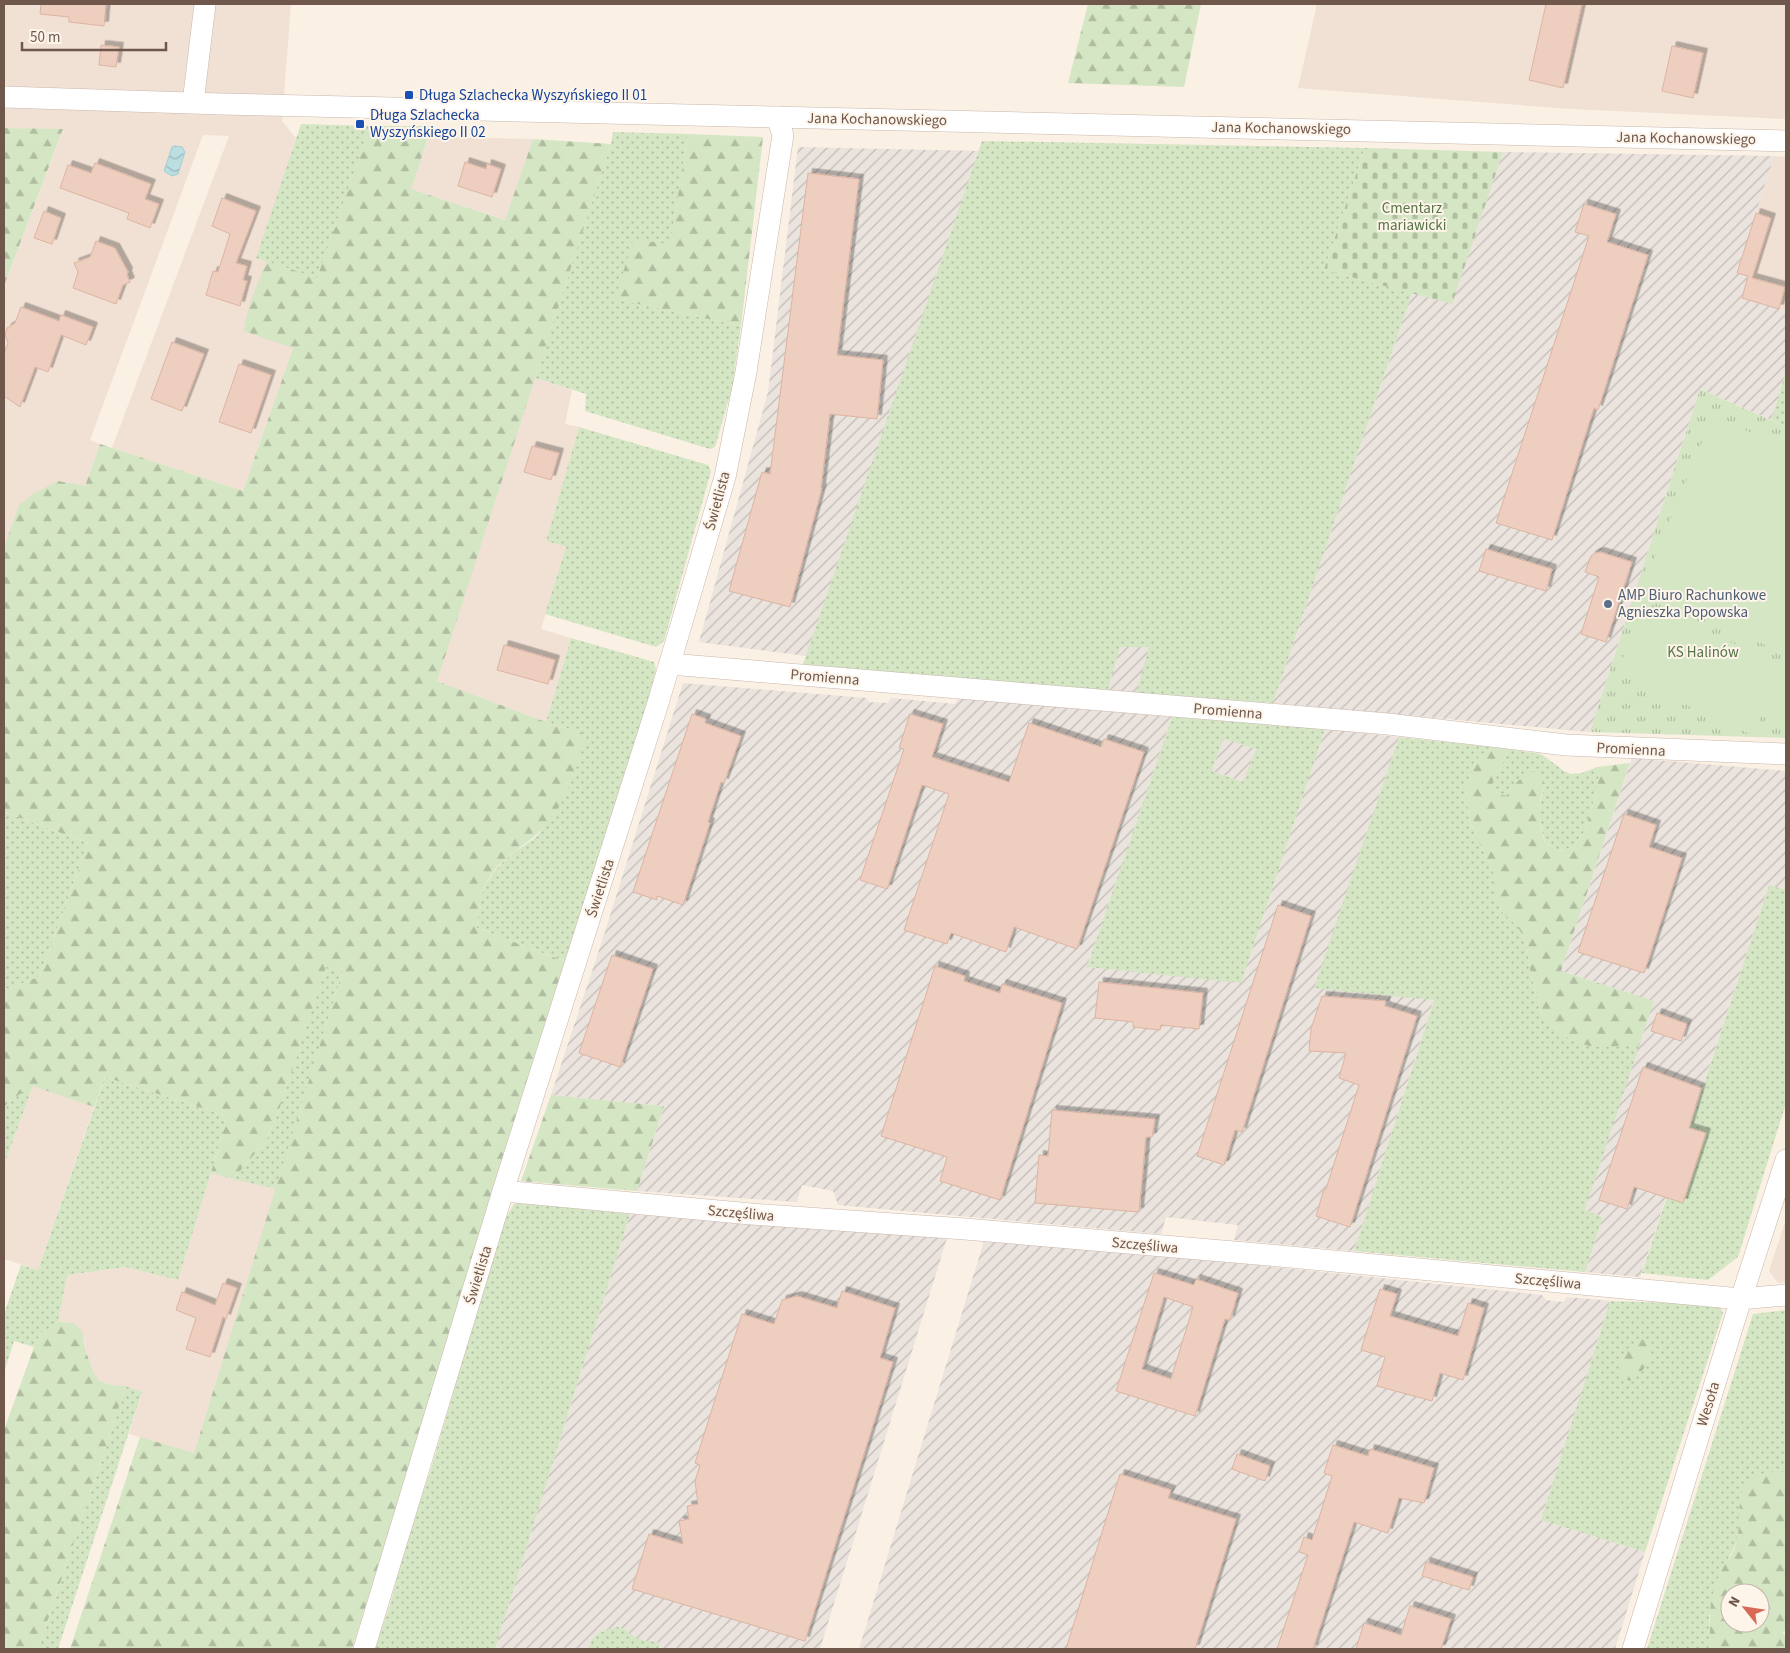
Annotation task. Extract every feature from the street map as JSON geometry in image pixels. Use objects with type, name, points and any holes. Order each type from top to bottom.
[{"type":"street","points":[[193,103],[204,4]]},
{"type":"street","name":"Jana Kochanowskiego","points":[[4,97],[1786,141]]},
{"type":"street","name":"Świetlista","points":[[364,1649],[503,1191],[670,664],[725,477],[746,372],[783,135],[776,117]]},
{"type":"street","name":"Promienna","points":[[670,664],[1388,724],[1566,745],[1786,754]]},
{"type":"street","name":"Wesoła","points":[[1633,1649],[1786,1160]]},
{"type":"street","name":"Szczęśliwa","points":[[503,1191],[760,1215],[965,1229],[1270,1255],[1741,1299],[1786,1295]]},
{"type":"shaded area","points":[[4,4],[291,4],[282,121],[296,138],[257,258],[317,279],[243,491],[112,448],[229,136],[203,135],[90,440],[100,444],[4,711],[4,286],[63,130],[4,128]]},
{"type":"shaded area","points":[[1317,4],[1786,4],[1786,119],[1571,109],[1298,88]]},
{"type":"shaded area","points":[[429,137],[533,139],[506,220],[410,189]]},
{"type":"shaded area","points":[[798,147],[979,151],[806,656],[699,642],[768,392]]},
{"type":"shaded area","points":[[1503,152],[1774,156],[1737,273],[1748,276],[1742,298],[1786,311],[1786,372],[1771,420],[1700,389],[1590,732],[1273,703],[1412,293],[1452,303]]},
{"type":"shaded area","points":[[1774,156],[1786,157],[1786,311],[1742,298],[1737,273]]},
{"type":"shaded area","points":[[535,378],[572,390],[565,424],[579,427],[546,541],[566,547],[541,629],[571,638],[546,722],[436,681]]},
{"type":"shaded area","points":[[1120,646],[1150,647],[1136,693],[1108,690]]},
{"type":"shaded area","points":[[683,683],[866,698],[869,702],[888,703],[891,698],[955,704],[958,698],[1172,717],[1087,967],[1241,982],[1325,729],[1399,737],[1315,988],[1434,999],[1354,1251],[1234,1240],[1238,1225],[1166,1217],[1161,1234],[838,1205],[833,1191],[802,1185],[797,1202],[637,1191],[664,1106],[551,1095],[603,938]]},
{"type":"shaded area","points":[[1223,739],[1256,749],[1243,782],[1212,771]]},
{"type":"shaded area","points":[[1632,758],[1786,771],[1786,890],[1769,885],[1640,1277],[1585,1272],[1603,1217],[1585,1210],[1653,1001],[1561,971]]},
{"type":"shaded area","points":[[33,1085],[94,1107],[38,1270],[4,1259],[4,1166]]},
{"type":"shaded area","points":[[211,1173],[276,1189],[194,1453],[129,1434],[142,1392],[126,1386],[111,1385],[100,1381],[93,1374],[85,1342],[74,1323],[58,1322],[66,1275],[125,1267],[178,1280]]},
{"type":"shaded area","points":[[630,1214],[947,1238],[820,1649],[495,1649]]},
{"type":"shaded area","points":[[1786,1219],[1786,1282],[1778,1283],[1769,1271]]},
{"type":"shaded area","points":[[984,1241],[1256,1265],[1542,1295],[1546,1300],[1563,1302],[1567,1297],[1610,1301],[1541,1520],[1645,1552],[1615,1649],[859,1649]]},
{"type":"green space","points":[[1088,4],[1201,4],[1184,87],[1068,83]]},
{"type":"green space","points":[[301,124],[370,126],[317,279],[256,258]]},
{"type":"green space","points":[[370,126],[432,126],[411,189],[505,220],[533,139],[611,144],[437,681],[546,722],[586,734],[572,778],[551,819],[534,837],[508,857],[490,876],[480,901],[477,928],[569,963],[352,1649],[70,1649],[140,1437],[194,1453],[343,970],[326,967],[279,1110],[266,1141],[233,1179],[211,1173],[227,1116],[105,1077],[94,1107],[33,1086],[9,1101],[4,1107],[4,988],[9,989],[40,976],[88,843],[4,812],[4,547],[19,505],[33,494],[58,481],[85,486],[100,444],[243,491],[293,348],[244,331],[247,313],[267,261],[317,278]]},
{"type":"green space","points":[[4,128],[63,129],[4,286]]},
{"type":"green space","points":[[613,132],[688,134],[670,245],[616,299],[741,326],[732,388],[715,447],[710,449],[585,411],[586,394],[535,378],[611,144]]},
{"type":"green space","points":[[688,134],[763,137],[741,326],[615,299],[633,240],[670,244]]},
{"type":"green space","points":[[982,141],[1365,148],[1324,270],[1412,293],[1273,703],[1136,693],[1149,647],[1120,647],[1108,690],[802,667]]},
{"type":"green space","name":"Cmentarz mariawicki","points":[[1365,148],[1503,152],[1452,304],[1324,270]]},
{"type":"green space","points":[[1786,372],[1786,427],[1771,420]]},
{"type":"green space","name":"KS Halinów","points":[[1700,389],[1786,427],[1786,738],[1590,732]]},
{"type":"green space","points":[[1713,415],[1786,449],[1786,654],[1641,591]]},
{"type":"green space","points":[[579,427],[708,465],[711,471],[664,641],[656,647],[545,614],[566,547],[546,541]]},
{"type":"green space","points":[[1644,603],[1784,666],[1786,665],[1786,725],[1762,715],[1752,735],[1617,673]]},
{"type":"green space","points":[[571,638],[654,662],[656,670],[634,754],[569,963],[477,928],[480,903],[486,884],[498,867],[539,834],[549,820],[568,784],[582,747],[586,734],[546,722]]},
{"type":"green space","points":[[1172,717],[1325,729],[1241,983],[1087,967]],"holes":[[[1223,739],[1256,749],[1243,782],[1212,771]]]},
{"type":"green space","points":[[1399,737],[1491,747],[1477,759],[1466,788],[1469,820],[1495,876],[1495,897],[1503,913],[1517,926],[1526,941],[1531,975],[1542,1016],[1568,1038],[1589,1046],[1639,1046],[1585,1210],[1603,1217],[1585,1272],[1354,1251],[1434,1000],[1314,988]]},
{"type":"green space","points":[[1491,747],[1508,749],[1502,765],[1494,776],[1492,788],[1499,794],[1506,796],[1518,781],[1532,771],[1538,772],[1545,784],[1539,813],[1545,843],[1560,851],[1573,847],[1584,832],[1599,779],[1597,767],[1630,763],[1561,971],[1654,1001],[1639,1046],[1589,1046],[1568,1038],[1542,1016],[1531,975],[1526,941],[1517,926],[1503,913],[1495,897],[1495,876],[1469,820],[1466,788],[1477,759]]},
{"type":"green space","points":[[1508,749],[1541,754],[1571,774],[1582,773],[1597,767],[1599,779],[1591,811],[1584,832],[1573,847],[1560,851],[1545,843],[1538,812],[1545,784],[1518,781],[1506,797],[1492,788],[1494,776],[1502,765]]},
{"type":"green space","points":[[4,812],[88,843],[40,976],[9,989],[4,988]]},
{"type":"green space","points":[[1769,885],[1786,890],[1786,1103],[1738,1257],[1708,1280],[1642,1273]]},
{"type":"green space","points":[[326,966],[343,970],[276,1189],[233,1179],[266,1141],[279,1110]]},
{"type":"green space","points":[[105,1077],[227,1116],[178,1280],[125,1267],[67,1275],[58,1322],[40,1334],[34,1347],[14,1341],[4,1373],[4,1314],[21,1265],[38,1270]]},
{"type":"green space","points":[[33,1085],[4,1166],[4,1107],[9,1101]]},
{"type":"green space","points":[[551,1095],[664,1106],[637,1191],[521,1181]]},
{"type":"green space","points":[[520,1202],[630,1214],[495,1649],[375,1649],[391,1601],[408,1537],[431,1469],[502,1225],[514,1204]]},
{"type":"green space","points":[[1610,1301],[1704,1304],[1720,1307],[1723,1313],[1645,1552],[1541,1520]]},
{"type":"green space","points":[[1786,1310],[1786,1472],[1768,1473],[1740,1502],[1737,1542],[1729,1557],[1709,1616],[1711,1649],[1647,1649],[1753,1314]]},
{"type":"green space","points":[[58,1322],[74,1323],[82,1331],[86,1352],[94,1374],[100,1381],[111,1385],[126,1386],[38,1649],[4,1649],[4,1430],[40,1334]]},
{"type":"green space","points":[[1642,1339],[1650,1342],[1649,1359],[1639,1374],[1630,1381],[1621,1377],[1620,1366],[1624,1354],[1632,1344]]},
{"type":"green space","points":[[126,1386],[142,1392],[58,1649],[38,1649]]},
{"type":"green space","points":[[1786,1472],[1786,1629],[1783,1633],[1786,1637],[1786,1649],[1711,1649],[1711,1601],[1716,1583],[1736,1544],[1742,1492],[1753,1478]]},
{"type":"green space","points":[[616,1627],[624,1629],[638,1638],[660,1643],[658,1649],[589,1649],[595,1636]]},
{"type":"water","points":[[172,147],[182,147],[185,152],[178,174],[172,176],[164,171]]},
{"type":"building","points":[[41,4],[106,4],[104,26],[69,22],[69,17],[40,14]]},
{"type":"building","points":[[1546,4],[1582,4],[1563,88],[1529,80]]},
{"type":"building","points":[[101,45],[119,47],[116,67],[99,65]]},
{"type":"building","points":[[1672,46],[1703,53],[1693,98],[1662,91]]},
{"type":"building","points":[[465,162],[486,169],[487,164],[501,169],[492,197],[458,186]]},
{"type":"building","points":[[95,163],[151,184],[145,199],[159,204],[150,228],[127,219],[129,213],[60,188],[68,165],[91,173]]},
{"type":"building","points":[[808,173],[859,179],[837,355],[883,360],[877,419],[830,414],[822,488],[790,607],[729,591],[762,472],[770,474]]},
{"type":"building","points":[[222,198],[256,211],[236,263],[247,266],[243,280],[247,281],[240,306],[206,295],[213,271],[218,272],[230,234],[212,226]]},
{"type":"building","points":[[1584,204],[1616,214],[1607,242],[1648,255],[1598,410],[1594,408],[1552,540],[1496,523],[1589,236],[1575,232]]},
{"type":"building","points":[[44,211],[61,218],[52,244],[34,238]]},
{"type":"building","points":[[1756,213],[1771,218],[1752,278],[1785,287],[1779,309],[1742,298],[1748,276],[1737,273]]},
{"type":"building","points":[[96,241],[115,248],[128,272],[127,275],[130,282],[123,285],[116,304],[73,288],[78,272],[74,263],[90,257]]},
{"type":"building","points":[[21,307],[59,321],[61,315],[93,327],[86,345],[61,335],[48,372],[35,367],[20,407],[4,396],[4,354],[8,343],[5,335],[7,328],[15,323]]},
{"type":"building","points":[[172,342],[204,354],[182,411],[151,399]]},
{"type":"building","points":[[239,364],[271,375],[251,433],[219,422]]},
{"type":"building","points":[[532,446],[559,453],[551,480],[524,472]]},
{"type":"building","points":[[1486,549],[1552,569],[1546,591],[1479,571]]},
{"type":"building","points":[[1600,552],[1632,562],[1606,642],[1581,634],[1599,577],[1585,572],[1591,556]]},
{"type":"building","points":[[504,645],[555,660],[548,684],[497,670]]},
{"type":"building","points":[[692,714],[706,719],[705,723],[741,736],[724,783],[721,782],[708,822],[710,823],[683,905],[657,896],[657,900],[633,892]]},
{"type":"building","points":[[910,714],[943,724],[932,757],[1009,782],[1029,723],[1101,747],[1104,739],[1144,752],[1077,949],[1014,927],[1006,952],[951,933],[947,944],[904,930],[949,794],[922,785],[887,889],[860,880],[904,749],[899,748]]},
{"type":"building","points":[[1624,814],[1656,825],[1649,847],[1682,858],[1644,973],[1578,952]]},
{"type":"building","points":[[1278,905],[1311,916],[1242,1132],[1235,1130],[1224,1165],[1197,1156]]},
{"type":"building","points":[[612,955],[653,969],[620,1067],[579,1053]]},
{"type":"building","points":[[935,966],[965,976],[964,981],[1000,993],[1002,984],[1062,1003],[1000,1200],[940,1181],[947,1157],[881,1136]]},
{"type":"building","points":[[1099,982],[1203,993],[1199,1029],[1161,1025],[1160,1030],[1133,1027],[1133,1022],[1095,1018]]},
{"type":"building","points":[[1322,996],[1386,1001],[1385,1006],[1417,1016],[1350,1227],[1316,1216],[1359,1085],[1339,1078],[1346,1053],[1309,1051],[1311,1029]]},
{"type":"building","points":[[1657,1013],[1687,1024],[1681,1041],[1651,1031]]},
{"type":"building","points":[[1643,1067],[1701,1088],[1689,1128],[1706,1133],[1683,1203],[1634,1187],[1627,1209],[1599,1200]]},
{"type":"building","points":[[1052,1110],[1155,1119],[1152,1137],[1146,1137],[1139,1212],[1035,1203],[1039,1155],[1048,1156]]},
{"type":"building","points":[[1154,1273],[1194,1285],[1196,1279],[1238,1293],[1230,1320],[1225,1319],[1195,1416],[1116,1391]],"holes":[[[1164,1297],[1193,1307],[1171,1379],[1142,1369]]]},
{"type":"building","points":[[223,1283],[237,1288],[226,1319],[223,1317],[210,1357],[186,1349],[196,1318],[176,1310],[182,1292],[215,1305]]},
{"type":"building","points":[[1380,1289],[1397,1294],[1390,1316],[1458,1336],[1468,1303],[1484,1308],[1463,1380],[1440,1373],[1432,1401],[1377,1386],[1385,1357],[1361,1350]]},
{"type":"building","points":[[842,1291],[895,1308],[880,1358],[893,1362],[805,1641],[632,1589],[649,1534],[683,1544],[679,1521],[689,1519],[687,1506],[698,1504],[695,1481],[700,1465],[695,1463],[742,1314],[774,1324],[782,1300],[797,1296],[837,1308]]},
{"type":"building","points":[[1333,1445],[1368,1456],[1370,1449],[1434,1468],[1424,1503],[1399,1498],[1388,1533],[1354,1522],[1313,1649],[1277,1649],[1308,1555],[1299,1552],[1304,1537],[1312,1540],[1332,1476],[1324,1473]]},
{"type":"building","points":[[1237,1454],[1270,1466],[1265,1481],[1232,1469]]},
{"type":"building","points":[[1120,1474],[1171,1490],[1168,1498],[1236,1519],[1195,1649],[1066,1649]]},
{"type":"building","points":[[1426,1562],[1473,1577],[1469,1590],[1422,1576]]},
{"type":"building","points":[[1410,1606],[1451,1619],[1441,1649],[1356,1649],[1364,1623],[1401,1635]]},
{"type":"place","name":"Długa Szlachecka Wyszyńskiego II 01","points":[[409,95]]},
{"type":"place","name":"Długa Szlachecka Wyszyńskiego II 02","points":[[360,124]]},
{"type":"place","name":"AMP Biuro Rachunkowe Agnieszka Popowska","points":[[1608,604]]}]
